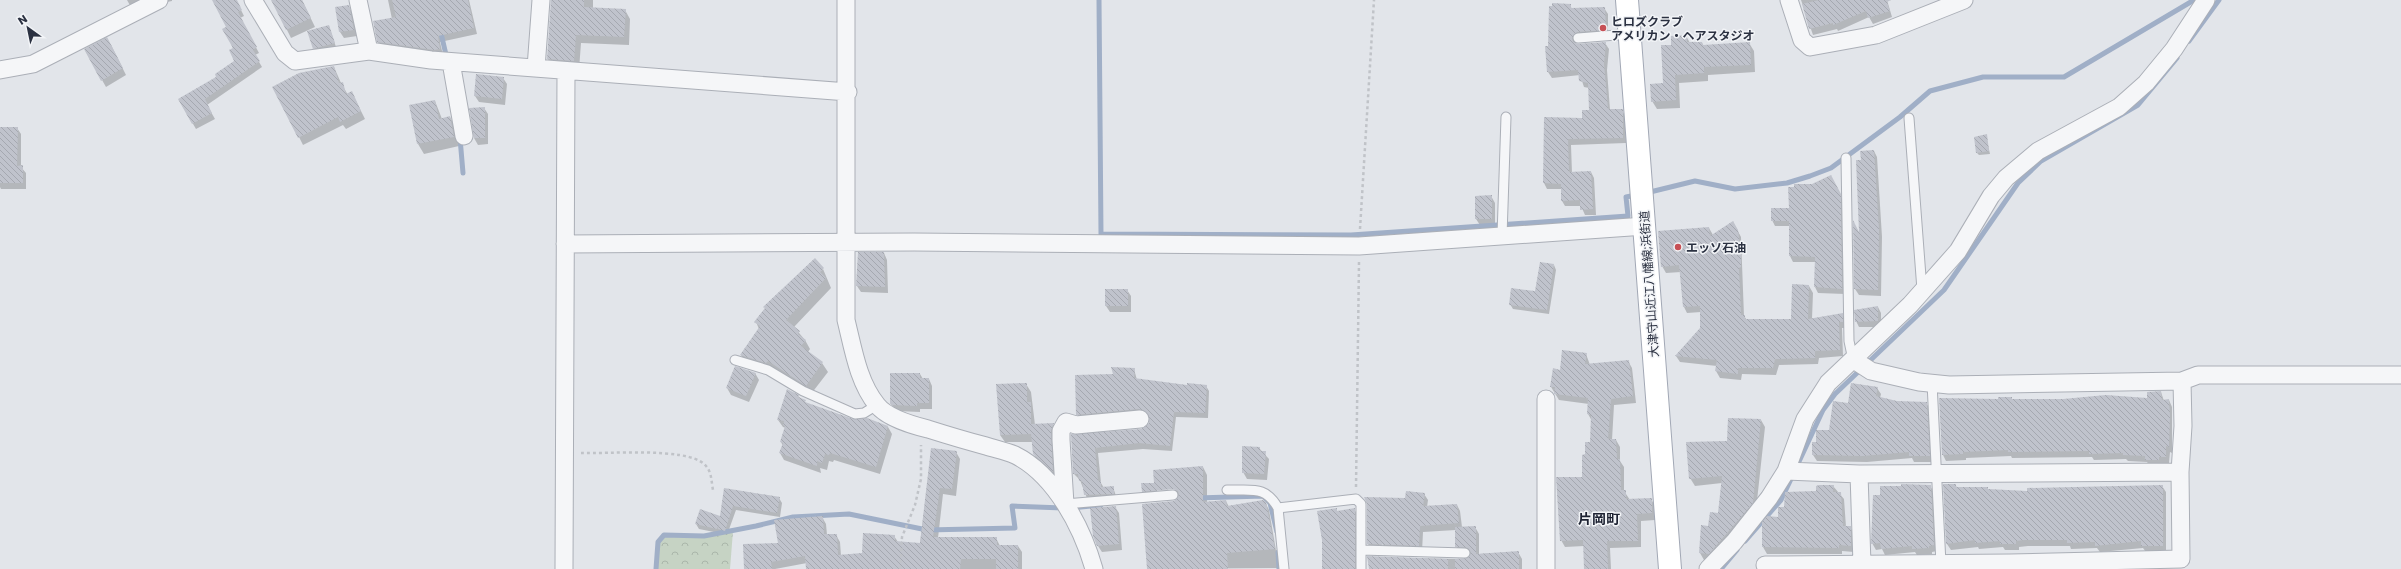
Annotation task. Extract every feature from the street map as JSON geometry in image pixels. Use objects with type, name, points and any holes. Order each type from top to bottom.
[{"type":"main road","name":"大津守山近江八幡線;浜街道","points":[[1627,0],[1670,569]]},
{"type":"street","points":[[0,70],[33,64],[159,0]]},
{"type":"street","points":[[253,0],[285,53],[295,61],[369,51],[452,62],[848,92]]},
{"type":"street","points":[[358,0],[369,51]]},
{"type":"street","points":[[536,68],[541,0]]},
{"type":"street","points":[[846,0],[848,92],[846,320],[856,362],[877,405],[885,413],[920,427],[1013,454],[1029,463],[1042,475],[1065,504],[1081,533],[1094,569]]},
{"type":"street","points":[[1789,0],[1802,40],[1810,47],[1876,35],[1946,3],[1964,0]]},
{"type":"street","points":[[1708,569],[1734,542],[1769,498],[1786,471],[1805,419],[1828,383],[1854,360],[1922,291],[1958,251],[1992,196],[2006,178],[2038,151],[2119,107],[2146,83],[2174,49],[2206,0]]},
{"type":"street","points":[[452,62],[464,136]]},
{"type":"street","points":[[564,569],[566,71]]},
{"type":"street","points":[[565,244],[846,244],[960,242],[1359,246],[1644,226]]},
{"type":"street","points":[[1854,360],[1871,371],[1949,385],[2182,381],[2198,375],[2401,375]]},
{"type":"street","points":[[1765,564],[1940,564],[2181,559],[2180,472],[2183,426],[2182,381]]},
{"type":"street","points":[[1546,399],[1546,569]]},
{"type":"street","points":[[1065,504],[1061,431],[1066,422],[1076,425],[1140,419]]},
{"type":"street","points":[[1786,471],[1859,474],[2180,472]]},
{"type":"street","points":[[1859,474],[1862,564]]},
{"type":"lane","points":[[1578,38],[1629,34]]},
{"type":"lane","points":[[1502,236],[1506,116]]},
{"type":"lane","points":[[1909,118],[1922,291]]},
{"type":"lane","points":[[1846,158],[1849,341],[1854,360]]},
{"type":"lane","points":[[735,360],[768,370],[803,391],[855,414],[864,413],[877,405]]},
{"type":"lane","points":[[1932,383],[1940,564]]},
{"type":"lane","points":[[1228,490],[1265,492],[1272,497],[1278,508],[1284,569]]},
{"type":"lane","points":[[1065,504],[1173,495]]},
{"type":"lane","points":[[1278,508],[1356,499],[1361,504],[1361,569]]},
{"type":"lane","points":[[1361,550],[1465,554]]},
{"type":"path","points":[[1356,499],[1359,246],[1374,0]]},
{"type":"path","points":[[900,569],[902,537],[915,505],[921,478],[920,427]]},
{"type":"path","points":[[564,453],[685,456],[699,461],[708,468],[713,490]]},
{"type":"green space","points":[[733,531],[730,569],[656,569],[659,543],[664,537],[704,537]]},
{"type":"building","points":[[212,0],[237,0],[242,10],[238,12],[257,47],[253,50],[260,61],[205,99],[212,113],[192,124],[178,99],[216,77],[215,74],[234,61],[229,50],[233,48],[222,29],[226,27]]},
{"type":"building","points":[[271,0],[302,0],[311,18],[286,30]]},
{"type":"building","points":[[392,0],[468,0],[474,28],[438,36],[440,49],[434,50],[377,42],[373,21],[396,17]]},
{"type":"building","points":[[551,0],[584,0],[584,7],[626,9],[624,37],[576,35],[574,61],[547,59]]},
{"type":"building","points":[[1819,0],[1891,0],[1887,2],[1890,11],[1868,18],[1866,11],[1833,25],[1833,23],[1809,29],[1802,4]]},
{"type":"building","points":[[1552,3],[1571,4],[1571,8],[1605,7],[1606,30],[1577,32],[1572,38],[1573,42],[1578,44],[1606,42],[1604,64],[1608,109],[1623,109],[1623,138],[1568,139],[1569,172],[1591,171],[1593,209],[1580,210],[1580,200],[1561,201],[1561,184],[1543,183],[1544,117],[1582,118],[1582,110],[1589,110],[1588,83],[1579,81],[1578,70],[1547,72],[1545,46],[1548,46],[1549,6],[1552,6]]},
{"type":"building","points":[[349,5],[354,30],[339,32],[335,7]]},
{"type":"building","points":[[329,25],[335,43],[313,49],[307,31]]},
{"type":"building","points":[[1687,35],[1687,42],[1702,42],[1703,45],[1750,42],[1751,65],[1704,67],[1704,73],[1675,75],[1676,100],[1651,102],[1650,84],[1663,83],[1661,45],[1671,45],[1671,36]]},
{"type":"building","points":[[107,37],[123,68],[101,81],[84,49]]},
{"type":"building","points":[[334,66],[339,83],[343,82],[346,94],[352,91],[361,111],[340,122],[338,117],[298,138],[272,87],[299,73]]},
{"type":"building","points":[[476,74],[504,77],[502,99],[474,96]]},
{"type":"building","points":[[435,100],[439,119],[450,116],[454,137],[417,144],[409,105]]},
{"type":"building","points":[[485,107],[485,138],[474,138],[469,108]]},
{"type":"building","points":[[0,127],[18,127],[17,166],[23,165],[23,183],[0,183]]},
{"type":"building","points":[[1987,134],[1989,151],[1976,153],[1974,137]]},
{"type":"building","points":[[1874,150],[1879,230],[1878,290],[1854,289],[1853,220],[1859,232],[1856,160],[1861,160],[1860,151]]},
{"type":"building","points":[[1831,175],[1841,194],[1842,289],[1814,287],[1815,257],[1789,256],[1789,221],[1771,221],[1771,208],[1789,208],[1788,187],[1794,187],[1794,184],[1812,184]]},
{"type":"building","points":[[1492,195],[1492,219],[1475,219],[1475,196]]},
{"type":"building","points":[[1733,221],[1738,230],[1741,256],[1741,267],[1739,268],[1741,315],[1745,315],[1745,319],[1791,319],[1792,284],[1809,285],[1808,319],[1843,313],[1843,322],[1839,322],[1840,350],[1815,351],[1815,358],[1775,359],[1773,368],[1738,368],[1738,374],[1715,371],[1717,360],[1675,356],[1700,328],[1700,306],[1683,307],[1679,265],[1661,267],[1658,231],[1709,227],[1710,236]]},
{"type":"building","points":[[858,252],[884,252],[885,287],[856,286]]},
{"type":"building","points":[[815,258],[824,268],[820,272],[826,278],[786,320],[800,331],[798,334],[806,340],[801,346],[823,362],[806,386],[768,361],[766,363],[740,355],[760,326],[754,322],[765,308],[763,307]]},
{"type":"building","points":[[1540,262],[1554,264],[1547,310],[1509,305],[1511,288],[1535,291]]},
{"type":"building","points":[[1105,289],[1128,289],[1128,306],[1105,306]]},
{"type":"building","points":[[1878,306],[1878,321],[1855,322],[1854,310]]},
{"type":"building","points":[[1562,350],[1587,353],[1585,364],[1629,360],[1633,396],[1611,399],[1608,439],[1616,439],[1617,459],[1620,459],[1621,490],[1626,490],[1626,499],[1652,498],[1652,513],[1637,514],[1638,541],[1607,541],[1608,569],[1584,569],[1583,540],[1560,541],[1556,477],[1582,477],[1582,455],[1585,454],[1585,442],[1590,442],[1591,415],[1587,414],[1588,398],[1554,394],[1555,387],[1550,387],[1553,368],[1560,370]]},
{"type":"building","points":[[735,366],[756,373],[746,396],[726,388]]},
{"type":"building","points":[[1111,367],[1135,368],[1134,378],[1187,385],[1187,383],[1207,385],[1205,413],[1174,412],[1170,446],[1139,443],[1095,448],[1098,481],[1101,481],[1101,487],[1114,486],[1114,494],[1084,495],[1082,481],[1079,481],[1078,474],[1073,474],[1071,434],[1141,429],[1149,423],[1148,414],[1139,409],[1076,415],[1075,375],[1113,374]]},
{"type":"building","points":[[890,373],[920,373],[920,378],[929,378],[929,403],[917,403],[917,406],[892,405],[890,403]]},
{"type":"building","points":[[1027,383],[1027,402],[1031,402],[1031,424],[1054,423],[1051,431],[1053,472],[1033,454],[1031,434],[1000,435],[996,384]]},
{"type":"building","points":[[1851,383],[1878,387],[1876,396],[1897,401],[1927,402],[1930,456],[1909,456],[1909,452],[1863,456],[1812,455],[1812,442],[1816,442],[1816,430],[1829,430],[1833,401],[1848,403]]},
{"type":"building","points":[[787,389],[799,395],[798,397],[806,400],[805,402],[853,419],[867,418],[888,426],[876,467],[830,453],[829,455],[825,454],[822,463],[817,461],[817,466],[779,453],[783,443],[780,442],[785,426],[783,425],[784,421],[777,420]]},
{"type":"building","points":[[2161,391],[2162,400],[2169,399],[2170,416],[2169,447],[2166,446],[2166,457],[2159,457],[2159,460],[2145,460],[2145,456],[2123,455],[2123,453],[2089,454],[2089,451],[2008,452],[2008,450],[1963,452],[1963,454],[1942,455],[1939,398],[1998,399],[1998,397],[2012,397],[2012,399],[2063,399],[2106,395],[2147,398],[2147,392]]},
{"type":"building","points":[[1728,418],[1761,419],[1753,503],[1709,554],[1699,553],[1701,525],[1708,526],[1710,512],[1718,513],[1722,476],[1689,479],[1686,442],[1727,441]]},
{"type":"building","points":[[1242,446],[1260,447],[1260,451],[1266,451],[1264,474],[1242,473]]},
{"type":"building","points":[[931,448],[957,451],[952,489],[940,488],[933,537],[997,537],[997,545],[1018,545],[1018,569],[996,569],[996,559],[961,559],[960,569],[806,569],[805,556],[771,562],[772,569],[744,569],[743,544],[778,543],[774,520],[823,516],[824,534],[837,534],[838,555],[862,553],[863,533],[895,535],[895,541],[920,543]]},
{"type":"building","points":[[1203,466],[1203,502],[1226,500],[1227,506],[1263,500],[1266,502],[1275,549],[1227,553],[1228,569],[1147,569],[1142,504],[1174,501],[1179,495],[1178,491],[1173,489],[1142,492],[1141,483],[1154,483],[1153,470]]},
{"type":"building","points":[[1901,484],[1931,485],[1934,545],[1929,546],[1929,548],[1912,549],[1912,546],[1881,549],[1880,543],[1871,544],[1873,495],[1880,495],[1880,486],[1901,486]]},
{"type":"building","points":[[1943,484],[1956,484],[1956,487],[1988,487],[1988,489],[2027,491],[2027,488],[2163,485],[2163,546],[2141,546],[2141,541],[2095,546],[2095,542],[2067,543],[2067,540],[2024,540],[2016,541],[2016,544],[2000,544],[2000,541],[1975,543],[1975,540],[1946,544]]},
{"type":"building","points":[[1834,485],[1833,492],[1841,492],[1843,526],[1851,526],[1851,546],[1839,545],[1839,548],[1762,547],[1762,522],[1767,516],[1778,517],[1778,507],[1784,507],[1785,492],[1816,491],[1816,486]]},
{"type":"building","points":[[724,488],[780,497],[777,513],[733,506],[725,531],[718,529],[719,523],[717,529],[695,524],[700,509],[720,516]]},
{"type":"building","points":[[1406,491],[1425,493],[1423,506],[1457,504],[1459,523],[1420,526],[1419,546],[1367,544],[1367,504],[1364,497],[1405,498]]},
{"type":"building","points":[[1116,506],[1119,544],[1097,546],[1093,536],[1090,508]]},
{"type":"building","points":[[1337,508],[1337,511],[1355,508],[1355,569],[1322,569],[1322,540],[1317,511]]},
{"type":"building","points":[[1476,526],[1476,554],[1519,551],[1519,569],[1455,569],[1455,559],[1467,558],[1471,553],[1468,548],[1455,547],[1455,527]]},
{"type":"building","points":[[1367,556],[1448,559],[1448,569],[1369,569]]},
{"type":"waterway","points":[[1099,0],[1101,234],[1351,235],[1628,216],[1626,197],[1636,195]]},
{"type":"waterway","points":[[1646,193],[1695,181],[1735,189],[1787,183],[1810,176],[1831,168],[1900,117],[1930,91],[1983,77],[2064,77],[2194,0]]},
{"type":"waterway","points":[[2189,41],[2219,0]]},
{"type":"waterway","points":[[440,29],[447,59]]},
{"type":"waterway","points":[[1796,468],[1823,410],[1835,394],[1944,290],[2018,183],[2041,161],[2138,105],[2177,58]]},
{"type":"waterway","points":[[460,138],[463,173]]},
{"type":"waterway","points":[[1745,541],[1781,500],[1792,477]]},
{"type":"waterway","points":[[1197,498],[1263,496],[1270,503],[1277,532]]},
{"type":"waterway","points":[[1071,508],[1101,505]]},
{"type":"waterway","points":[[656,569],[658,542],[664,535],[704,536],[793,517],[849,514],[927,530],[1015,528],[1012,506],[1063,508]]},
{"type":"waterway","points":[[1721,569],[1737,550]]},
{"type":"waterway","points":[[1278,552],[1279,569]]},
{"type":"place","name":"ヒロズクラブ アメリカン・ヘアスタジオ","points":[[1603,28]]},
{"type":"place","name":"エッソ石油","points":[[1678,247]]},
{"type":"district","name":"片岡町","points":[[1599,519]]}]
